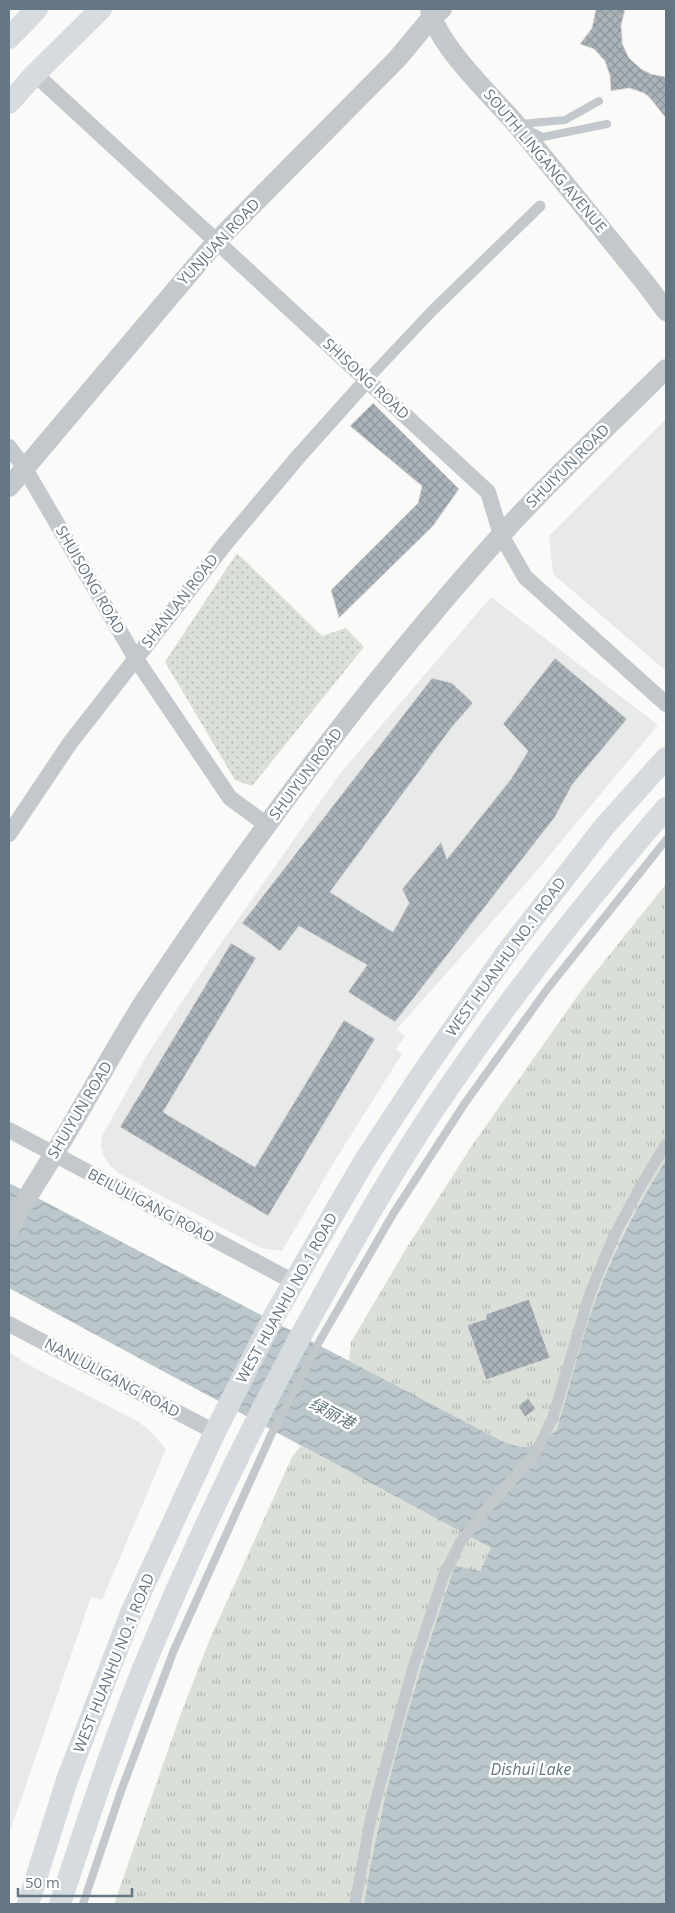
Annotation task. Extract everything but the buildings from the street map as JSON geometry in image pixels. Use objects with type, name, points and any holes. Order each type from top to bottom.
[{"type":"main road","points":[[9,38],[37,9]]},
{"type":"main road","points":[[9,103],[35,74],[101,9]]},
{"type":"main road","name":"WEST HUANHU NO.1 ROAD","points":[[28,1904],[67,1780],[132,1614],[226,1410],[274,1316],[365,1160],[498,964],[604,827],[666,758]]},
{"type":"main road","name":"WEST HUANHU NO.1 ROAD","points":[[60,1904],[92,1806],[147,1659],[196,1544],[262,1430],[374,1203],[444,1094],[530,972],[666,808]]},
{"type":"street","name":"SOUTH LINGANG AVENUE","points":[[435,11],[448,46],[516,124],[640,276],[666,311]]},
{"type":"street","name":"YUNJUAN ROAD","points":[[9,487],[216,242],[398,58],[435,11]]},
{"type":"street","name":"SHISONG ROAD","points":[[35,74],[488,492],[501,535],[525,578],[666,704]]},
{"type":"street","points":[[367,380],[432,311],[540,206]]},
{"type":"street","name":"SHUIYUN ROAD","points":[[9,1229],[145,1001],[267,825],[373,686],[501,535],[535,498],[666,369]]},
{"type":"street","name":"SHANLAN ROAD","points":[[9,834],[70,743],[231,537],[298,457],[367,380]]},
{"type":"street","name":"SHUISONG ROAD","points":[[9,447],[24,467],[136,659],[230,798],[267,825]]},
{"type":"street","name":"BEILÜLIGANG ROAD","points":[[9,1130],[294,1282]]},
{"type":"street","points":[[355,1904],[371,1817],[414,1664],[444,1575],[461,1541],[488,1507],[536,1453],[553,1417],[590,1293],[619,1228],[640,1187],[666,1144]]},
{"type":"street","name":"NANLÜLIGANG ROAD","points":[[9,1324],[216,1432]]},
{"type":"lane","points":[[516,124],[565,120],[599,101]]},
{"type":"lane","points":[[516,124],[543,137],[607,124]]},
{"type":"lane","points":[[310,1336],[393,1214],[465,1103],[548,988],[666,840]]},
{"type":"lane","points":[[83,1904],[121,1791],[174,1650],[262,1430]]},
{"type":"shaded area","points":[[666,419],[666,671],[553,574],[549,536]]},
{"type":"shaded area","points":[[491,597],[658,725],[529,880],[397,1029],[405,1036],[396,1049],[402,1054],[334,1162],[282,1251],[261,1248],[120,1174],[111,1167],[104,1157],[101,1146],[102,1136],[147,1055],[210,959],[339,775]]},
{"type":"shaded area","points":[[9,1352],[27,1364],[139,1422],[166,1449],[102,1600],[91,1597],[9,1834]]},
{"type":"green space","points":[[237,553],[322,636],[346,628],[364,647],[252,786],[235,780],[165,662]]},
{"type":"green space","points":[[666,884],[666,1160],[646,1192],[611,1260],[591,1312],[557,1429],[533,1446],[513,1445],[349,1361],[351,1342],[406,1249],[471,1147],[586,984]]},
{"type":"green space","points":[[301,1446],[491,1548],[480,1571],[455,1567],[380,1817],[364,1904],[114,1904],[179,1719],[209,1641],[292,1457]]},
{"type":"water","name":"Dishui Lake","points":[[666,1160],[666,1904],[364,1904],[380,1818],[402,1733],[427,1649],[455,1566],[480,1571],[491,1548],[9,1288],[9,1183],[504,1442],[527,1447],[538,1444],[557,1429],[586,1329],[604,1278],[628,1226]]},
{"type":"water label","name":"绿丽港","points":[[332,1413]]}]
